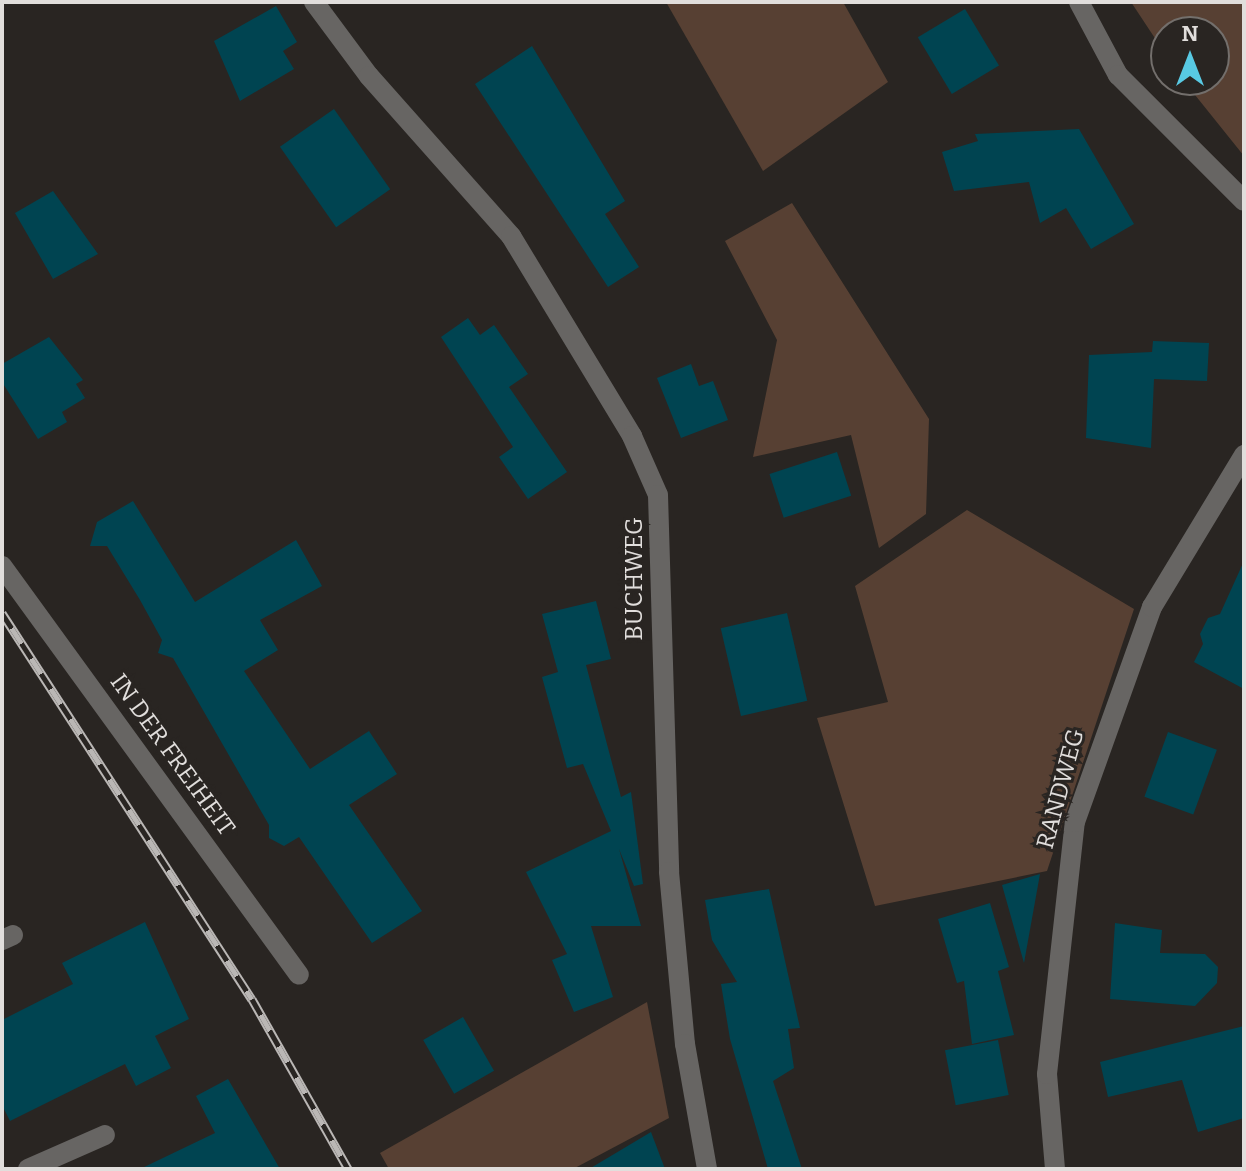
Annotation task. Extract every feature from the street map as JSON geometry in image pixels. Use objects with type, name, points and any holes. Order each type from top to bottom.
[{"type":"street","name":"BUCHWEG","points":[[314,2],[369,76],[511,236],[632,436],[658,495],[669,872],[685,1044],[707,1169]]},
{"type":"street","points":[[1079,2],[1118,75],[1244,201]]},
{"type":"street","name":"RANDWEG","points":[[1055,1169],[1047,1074],[1075,822],[1152,607],[1244,455]]},
{"type":"street","name":"IN DER FREIHEIT","points":[[2,566],[299,975]]},
{"type":"street","points":[[28,1169],[105,1135]]},
{"type":"shaded area","points":[[666,2],[843,2],[888,82],[763,171]]},
{"type":"shaded area","points":[[1131,2],[1244,2],[1244,156],[1196,96],[1230,96],[1230,16],[1150,16],[1150,31]]},
{"type":"shaded area","points":[[792,203],[929,419],[926,514],[879,548],[851,435],[753,457],[777,340],[725,241]]},
{"type":"shaded area","points":[[967,510],[1134,609],[1047,871],[875,906],[817,718],[888,702],[855,586]]},
{"type":"shaded area","points":[[647,1002],[669,1118],[573,1169],[389,1169],[380,1153]]},
{"type":"building","points":[[276,6],[297,42],[283,51],[294,69],[240,101],[214,41]]},
{"type":"building","points":[[965,9],[999,66],[952,94],[918,37]]},
{"type":"building","points":[[532,46],[625,201],[605,214],[639,267],[608,287],[475,84]]},
{"type":"building","points":[[334,109],[390,189],[336,227],[280,147]]},
{"type":"building","points":[[1079,129],[1134,224],[1091,249],[1066,208],[1040,223],[1029,182],[954,191],[942,152],[978,141],[975,134]]},
{"type":"building","points":[[53,191],[98,254],[53,279],[15,213]]},
{"type":"building","points":[[468,318],[480,335],[494,325],[528,374],[509,387],[567,472],[528,499],[499,457],[513,447],[441,337]]},
{"type":"building","points":[[49,337],[83,380],[76,384],[85,398],[62,412],[67,422],[38,439],[2,382],[2,364]]},
{"type":"building","points":[[1153,341],[1209,343],[1207,381],[1154,379],[1151,448],[1086,438],[1089,355],[1152,352]]},
{"type":"building","points":[[691,364],[699,386],[713,381],[728,420],[681,438],[657,378]]},
{"type":"building","points":[[837,452],[851,496],[784,518],[769,474]]},
{"type":"building","points":[[133,501],[195,602],[296,540],[322,586],[260,620],[278,650],[244,671],[310,769],[369,731],[397,774],[349,805],[422,911],[372,943],[299,837],[284,846],[269,838],[269,825],[173,658],[158,653],[162,640],[107,546],[90,546],[97,522]]},
{"type":"building","points":[[1244,561],[1244,689],[1194,662],[1203,644],[1200,634],[1208,618],[1220,614]]},
{"type":"building","points":[[596,601],[611,659],[586,665],[621,797],[631,792],[643,884],[634,886],[619,849],[641,926],[591,926],[613,997],[574,1012],[552,960],[567,954],[526,872],[611,831],[583,764],[567,768],[542,677],[558,672],[542,614]]},
{"type":"building","points":[[787,613],[807,701],[741,716],[721,628]]},
{"type":"building","points":[[1168,732],[1217,750],[1193,815],[1144,797]]},
{"type":"building","points":[[1040,874],[1024,963],[1002,885]]},
{"type":"building","points":[[769,889],[800,1028],[788,1029],[794,1068],[773,1081],[802,1169],[768,1169],[730,1039],[721,984],[737,982],[712,940],[705,900]]},
{"type":"building","points":[[990,903],[1009,967],[998,971],[1014,1035],[972,1044],[964,981],[957,983],[938,919]]},
{"type":"building","points":[[145,922],[189,1019],[155,1036],[171,1068],[136,1086],[125,1064],[10,1121],[2,1105],[2,1020],[73,984],[62,963]]},
{"type":"building","points":[[1115,923],[1162,930],[1160,953],[1205,954],[1218,967],[1217,983],[1195,1006],[1110,999]]},
{"type":"building","points":[[463,1017],[494,1071],[454,1094],[423,1040]]},
{"type":"building","points":[[1244,1026],[1244,1118],[1198,1132],[1182,1080],[1108,1097],[1100,1062]]},
{"type":"building","points":[[998,1040],[1009,1095],[956,1105],[945,1050]]},
{"type":"building","points":[[228,1079],[280,1169],[140,1169],[215,1133],[196,1096]]},
{"type":"building","points":[[651,1132],[665,1169],[589,1169]]},
{"type":"railway","points":[[2,613],[252,999],[348,1169]]}]
